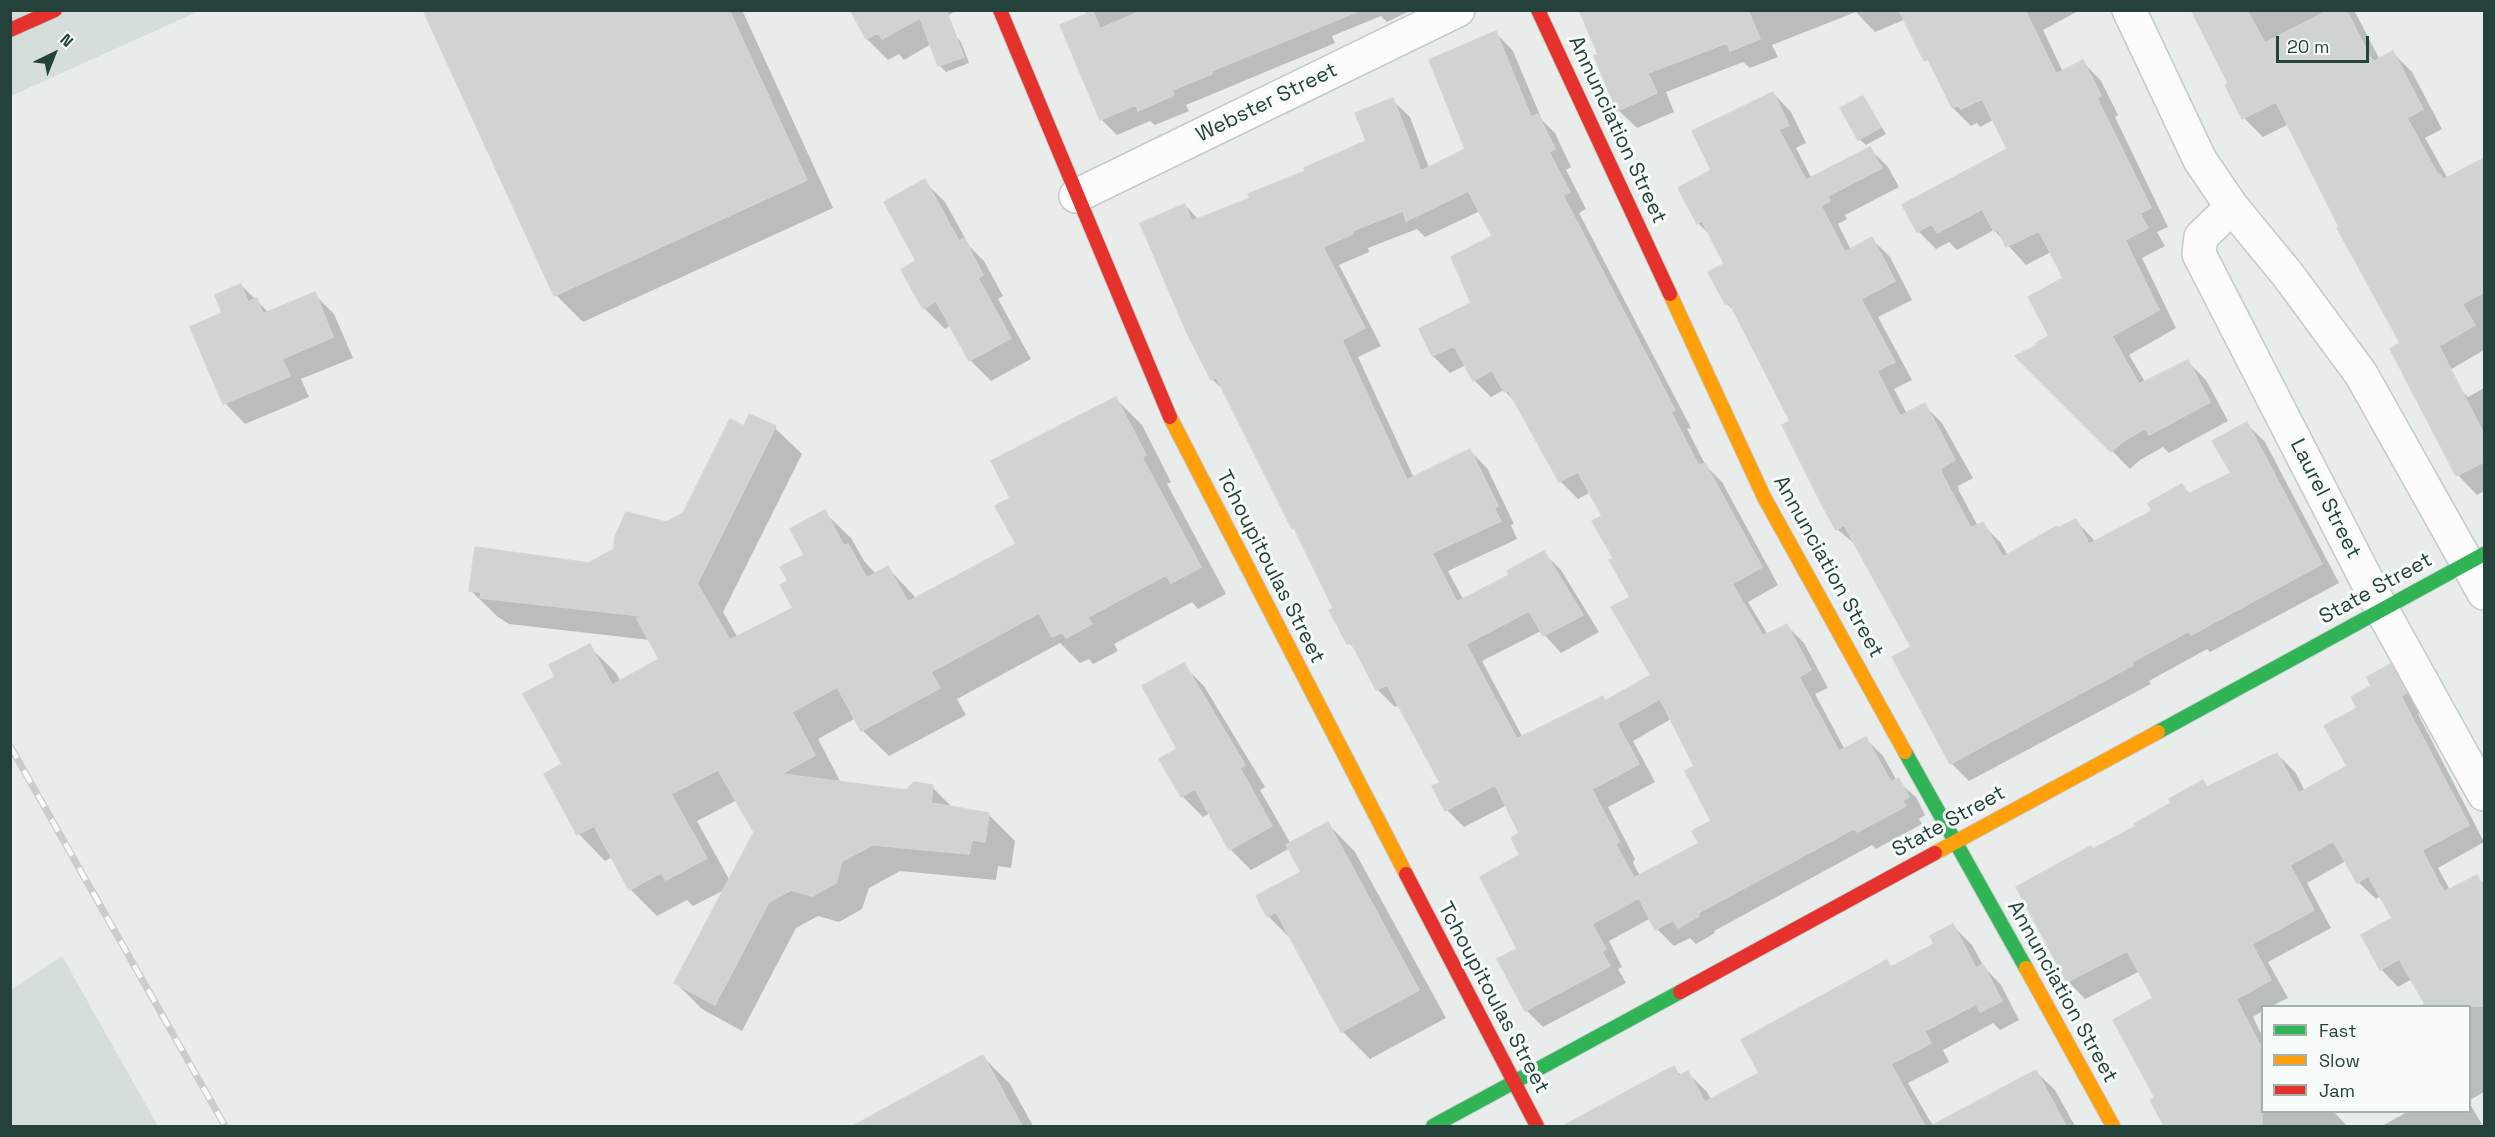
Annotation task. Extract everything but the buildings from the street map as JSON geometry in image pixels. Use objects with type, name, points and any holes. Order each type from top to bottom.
[{"type":"street","points":[[10,30],[55,10]]},
{"type":"street","name":"Tchoupitoulas Street","points":[[1000,10],[1179,438],[1537,1126]]},
{"type":"street","name":"Webster Street","points":[[1076,196],[1458,10]]},
{"type":"street","name":"Annunciation Street","points":[[1538,10],[1764,497],[2113,1126]]},
{"type":"street","points":[[2129,10],[2200,160],[2232,207],[2288,275],[2361,374],[2476,558],[2484,593]]},
{"type":"street","name":"Laurel Street","points":[[2232,207],[2201,237],[2199,254],[2382,610],[2484,794]]},
{"type":"street","name":"State Street","points":[[1433,1126],[2476,558]]},
{"type":"shaded area","points":[[11,10],[199,11],[11,96]]},
{"type":"shaded area","points":[[62,956],[158,1126],[11,1126],[11,990]]},
{"type":"railway","points":[[10,746],[225,1126]]},
{"type":"traffic: fast","points":[[2158,732],[2484,554]]},
{"type":"traffic: fast","points":[[1905,752],[2026,968]]},
{"type":"traffic: fast","points":[[1433,1126],[1680,992]]},
{"type":"traffic: slow","points":[[1670,294],[1764,497],[1905,752]]},
{"type":"traffic: slow","points":[[1170,417],[1406,874]]},
{"type":"traffic: slow","points":[[1935,853],[2158,732]]},
{"type":"traffic: slow","points":[[2026,968],[2113,1126]]},
{"type":"traffic: jam","points":[[10,30],[55,10]]},
{"type":"traffic: jam","points":[[1000,10],[1170,417]]},
{"type":"traffic: jam","points":[[1538,10],[1670,294]]},
{"type":"traffic: jam","points":[[1680,992],[1935,853]]},
{"type":"traffic: jam","points":[[1406,874],[1537,1126]]}]
